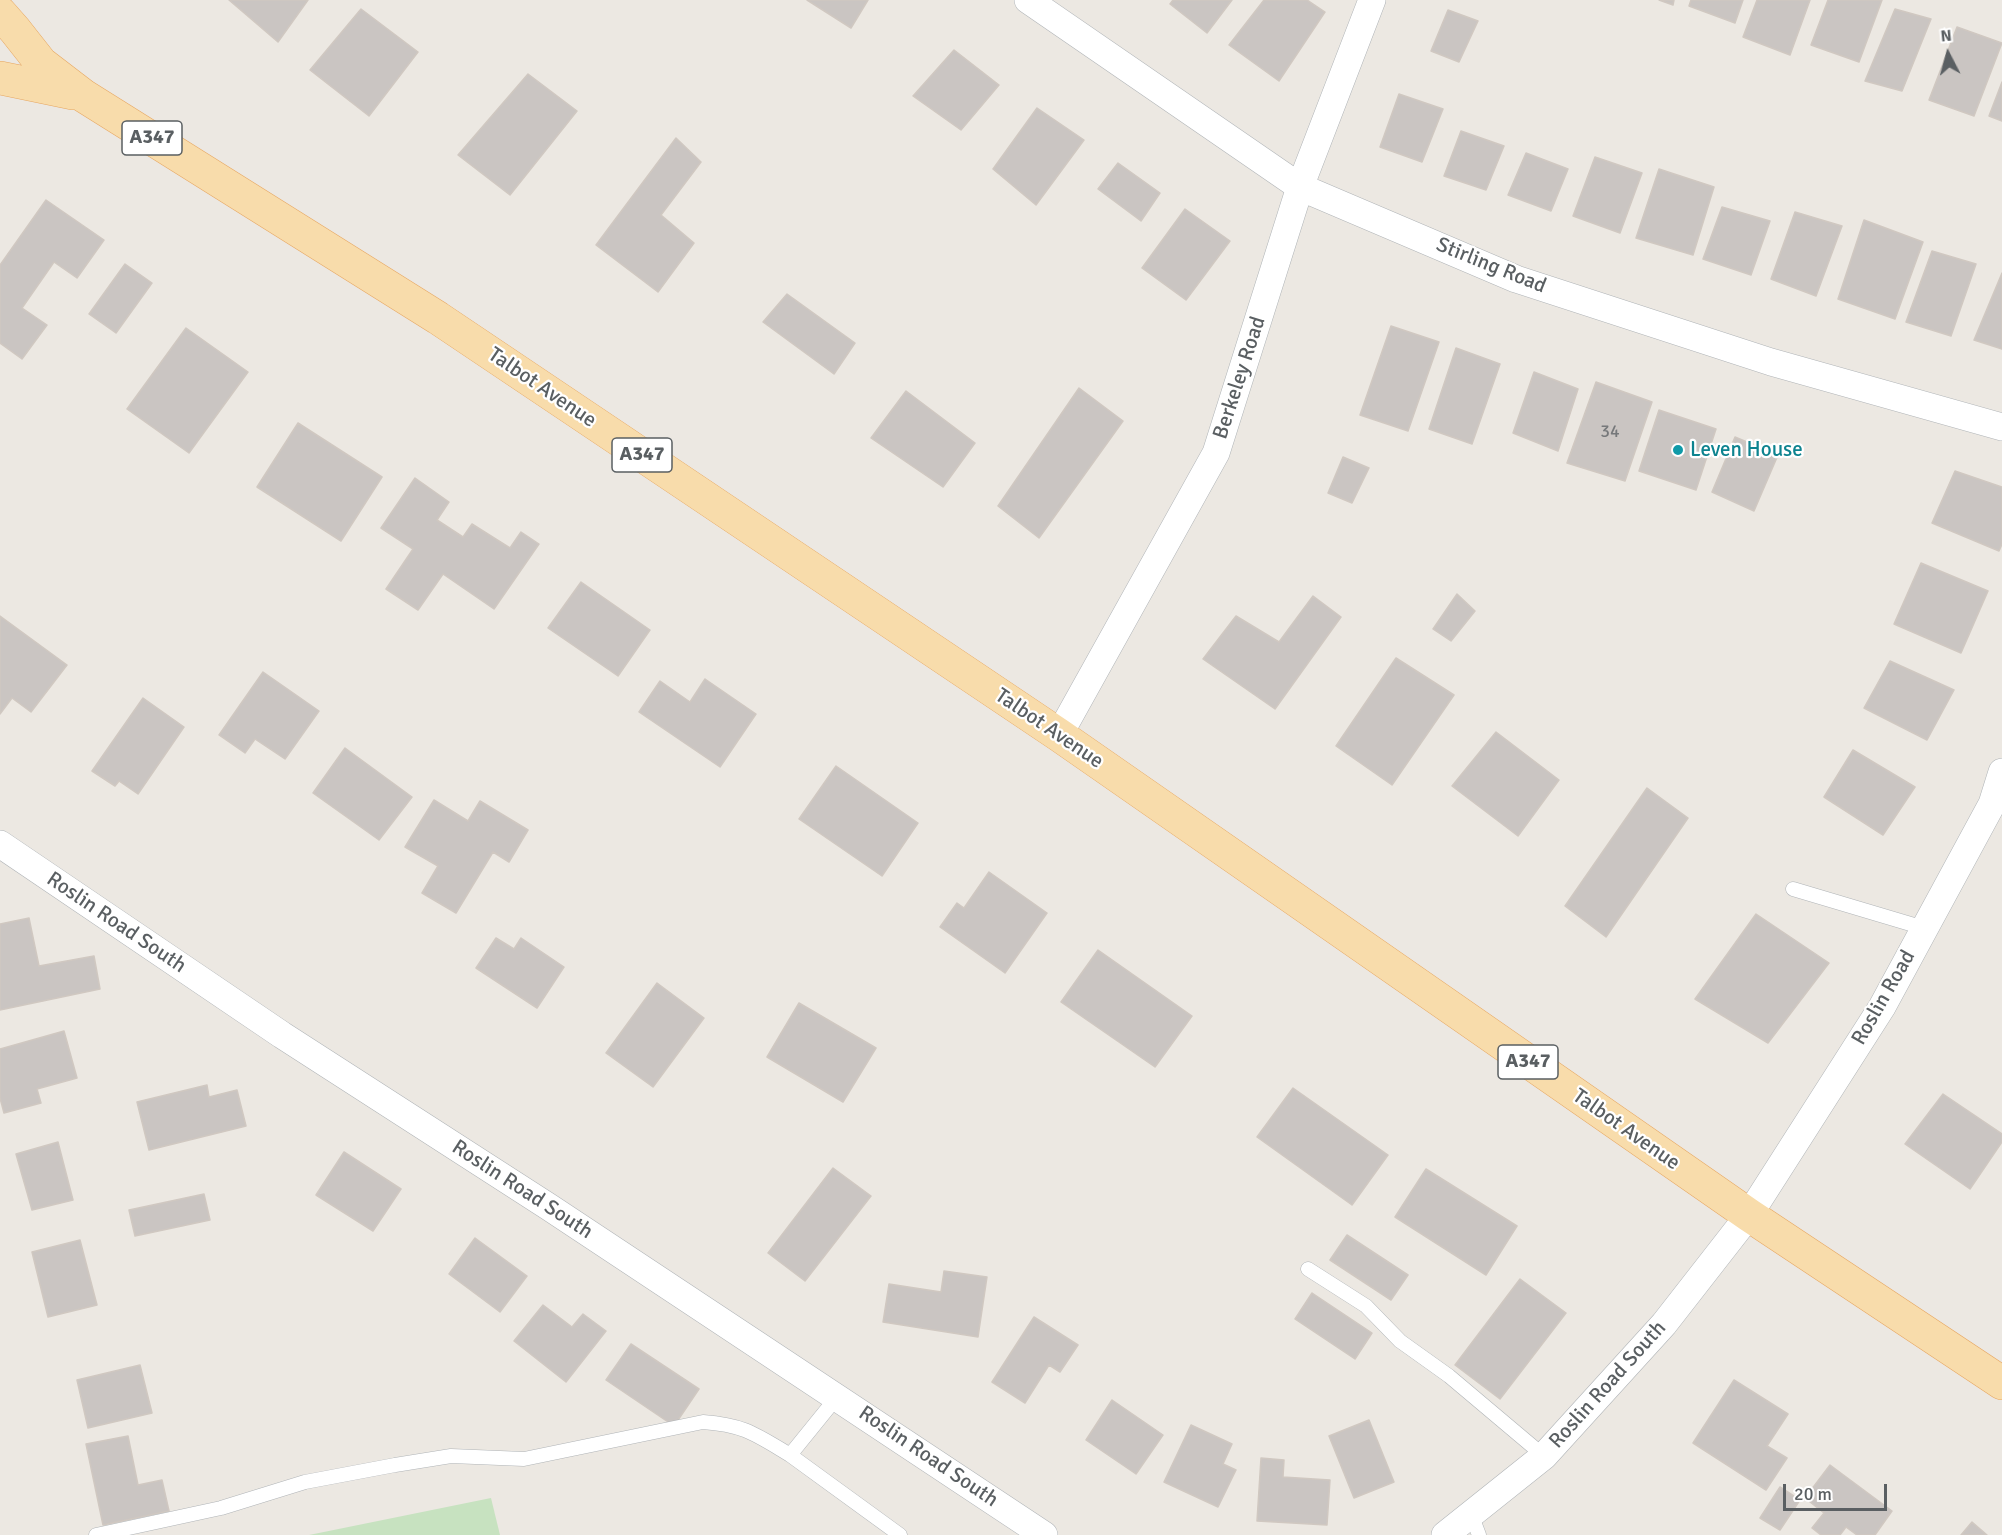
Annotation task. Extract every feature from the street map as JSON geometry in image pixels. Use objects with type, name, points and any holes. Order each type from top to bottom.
[{"type":"main road","name":"Talbot Avenue","points":[[0,13],[41,63],[84,96],[438,318],[1059,735],[1749,1215],[2002,1383]]},
{"type":"main road","name":"Talbot Avenue","points":[[0,78],[84,96]]},
{"type":"street","name":"Stirling Road","points":[[1028,0],[1300,187],[1516,279],[1771,362],[2002,427]]},
{"type":"street","name":"Berkeley Road","points":[[1059,735],[1216,453],[1300,187],[1372,0]]},
{"type":"street","name":"Roslin Road","points":[[1749,1215],[1882,1007],[1992,804],[2002,772]]},
{"type":"street","name":"Roslin Road South","points":[[0,844],[282,1035],[549,1207],[1044,1535]]},
{"type":"street","name":"Roslin Road South","points":[[1445,1535],[1475,1524],[1544,1456],[1664,1324],[1749,1215]]},
{"type":"lane","points":[[1793,889],[1924,928]]},
{"type":"lane","points":[[1308,1269],[1366,1306],[1400,1341],[1449,1376],[1544,1456]]},
{"type":"lane","points":[[790,1455],[837,1397]]},
{"type":"lane","points":[[96,1535],[221,1508],[305,1482],[372,1469],[451,1456],[524,1459],[703,1422],[729,1424],[750,1431],[790,1455],[900,1535]]},
{"type":"green space","points":[[491,1498],[500,1535],[309,1535]]},
{"type":"building","points":[[229,0],[308,0],[278,42]]},
{"type":"building","points":[[807,0],[868,0],[851,28]]},
{"type":"building","points":[[1173,0],[1232,0],[1207,33],[1170,4]]},
{"type":"building","points":[[1264,0],[1307,0],[1325,12],[1279,81],[1229,45]]},
{"type":"building","points":[[1659,0],[1674,0],[1673,5]]},
{"type":"building","points":[[1691,0],[1743,0],[1735,23],[1689,6]]},
{"type":"building","points":[[1757,0],[1810,0],[1790,55],[1743,37]]},
{"type":"building","points":[[1828,0],[1882,0],[1859,62],[1811,45]]},
{"type":"building","points":[[361,9],[418,52],[369,116],[310,70]]},
{"type":"building","points":[[1895,9],[1931,19],[1902,91],[1865,81]]},
{"type":"building","points":[[1448,10],[1478,21],[1459,62],[1431,51]]},
{"type":"building","points":[[1957,27],[2002,43],[1974,116],[1929,100]]},
{"type":"building","points":[[954,50],[999,85],[961,130],[913,96]]},
{"type":"building","points":[[528,74],[577,111],[510,195],[458,155]]},
{"type":"building","points":[[2002,82],[2002,121],[1989,116]]},
{"type":"building","points":[[1399,94],[1443,109],[1422,162],[1380,147]]},
{"type":"building","points":[[1037,108],[1084,140],[1036,205],[993,169]]},
{"type":"building","points":[[1461,131],[1504,146],[1486,190],[1444,176]]},
{"type":"building","points":[[676,138],[701,162],[661,215],[694,243],[658,292],[596,245]]},
{"type":"building","points":[[1526,153],[1568,169],[1551,211],[1508,195]]},
{"type":"building","points":[[1595,157],[1642,173],[1620,233],[1573,216]]},
{"type":"building","points":[[1118,163],[1160,193],[1141,221],[1098,189]]},
{"type":"building","points":[[1659,169],[1714,187],[1693,255],[1636,238]]},
{"type":"building","points":[[46,200],[104,240],[77,278],[54,262],[22,308],[47,325],[22,359],[0,343],[0,265]]},
{"type":"building","points":[[1722,207],[1770,221],[1751,275],[1703,259]]},
{"type":"building","points":[[1185,209],[1230,241],[1186,300],[1142,268]]},
{"type":"building","points":[[1795,212],[1842,226],[1816,296],[1771,279]]},
{"type":"building","points":[[1864,220],[1923,242],[1895,319],[1838,299]]},
{"type":"building","points":[[1932,251],[1976,264],[1951,336],[1906,322]]},
{"type":"building","points":[[125,264],[152,283],[116,333],[89,314]]},
{"type":"building","points":[[2002,273],[2002,349],[1974,340]]},
{"type":"building","points":[[787,294],[855,343],[834,374],[763,322]]},
{"type":"building","points":[[1391,326],[1439,342],[1408,431],[1360,415]]},
{"type":"building","points":[[186,328],[248,372],[189,453],[127,409]]},
{"type":"building","points":[[1456,348],[1500,364],[1472,444],[1429,429]]},
{"type":"building","points":[[1534,372],[1578,389],[1558,451],[1513,433]]},
{"type":"building","points":[[1596,382],[1652,402],[1625,481],[1567,463]]},
{"type":"building","points":[[1079,388],[1123,421],[1039,538],[998,506]]},
{"type":"building","points":[[906,391],[975,443],[943,487],[871,438]]},
{"type":"building","name":"Leven House","points":[[1659,410],[1716,429],[1696,490],[1639,471]]},
{"type":"building","points":[[298,423],[382,477],[341,541],[257,487]]},
{"type":"building","points":[[1735,437],[1778,455],[1754,511],[1712,492]]},
{"type":"building","points":[[1343,457],[1369,468],[1352,503],[1328,493]]},
{"type":"building","points":[[1955,471],[2002,487],[2002,544],[1999,551],[1932,523]]},
{"type":"building","points":[[415,478],[449,502],[437,520],[463,537],[472,524],[510,548],[521,532],[539,544],[494,609],[443,574],[418,610],[386,589],[413,549],[381,528]]},
{"type":"building","points":[[1921,563],[1988,591],[1961,653],[1894,624]]},
{"type":"building","points":[[581,582],[650,630],[618,676],[548,628]]},
{"type":"building","points":[[1457,594],[1475,611],[1451,641],[1433,629]]},
{"type":"building","points":[[1313,596],[1341,617],[1275,709],[1203,659],[1236,616],[1279,642]]},
{"type":"building","points":[[0,616],[67,665],[31,712],[12,698],[0,714]]},
{"type":"building","points":[[1396,658],[1454,695],[1392,785],[1336,746]]},
{"type":"building","points":[[1890,661],[1954,690],[1927,740],[1864,708]]},
{"type":"building","points":[[263,672],[319,711],[285,759],[255,739],[245,753],[219,735]]},
{"type":"building","points":[[705,679],[756,714],[720,767],[639,712],[660,681],[690,702]]},
{"type":"building","points":[[143,698],[184,727],[138,794],[119,781],[115,786],[92,771]]},
{"type":"building","points":[[1496,732],[1559,780],[1518,836],[1452,786]]},
{"type":"building","points":[[345,748],[412,797],[379,840],[313,793]]},
{"type":"building","points":[[1853,750],[1915,787],[1883,835],[1824,797]]},
{"type":"building","points":[[836,766],[918,823],[882,876],[799,819]]},
{"type":"building","points":[[1647,788],[1688,818],[1606,937],[1565,906]]},
{"type":"building","points":[[434,800],[468,821],[480,801],[528,830],[509,862],[493,852],[456,913],[422,893],[438,866],[405,847]]},
{"type":"building","points":[[989,872],[1047,913],[1005,973],[940,927],[957,903],[964,908]]},
{"type":"building","points":[[1756,914],[1829,963],[1768,1043],[1695,999]]},
{"type":"building","points":[[29,918],[39,966],[94,956],[100,989],[0,1010],[0,924]]},
{"type":"building","points":[[496,938],[514,949],[521,938],[564,967],[537,1008],[476,968]]},
{"type":"building","points":[[1098,950],[1192,1016],[1155,1067],[1061,1002]]},
{"type":"building","points":[[657,983],[704,1018],[653,1087],[606,1053]]},
{"type":"building","points":[[799,1003],[876,1048],[843,1102],[767,1057]]},
{"type":"building","points":[[64,1031],[77,1078],[37,1089],[41,1103],[4,1113],[0,1098],[0,1049]]},
{"type":"building","points":[[207,1085],[209,1097],[237,1090],[246,1126],[149,1150],[137,1102]]},
{"type":"building","points":[[1293,1088],[1388,1155],[1352,1205],[1257,1137]]},
{"type":"building","points":[[1943,1094],[2002,1134],[2002,1142],[1970,1189],[1905,1144]]},
{"type":"building","points":[[58,1142],[73,1200],[32,1210],[16,1154]]},
{"type":"building","points":[[344,1152],[401,1189],[373,1231],[316,1195]]},
{"type":"building","points":[[833,1168],[871,1196],[805,1281],[768,1253]]},
{"type":"building","points":[[1426,1169],[1517,1226],[1486,1275],[1395,1217]]},
{"type":"building","points":[[204,1194],[210,1220],[135,1236],[129,1210]]},
{"type":"building","points":[[1347,1235],[1408,1275],[1391,1300],[1330,1260]]},
{"type":"building","points":[[475,1238],[527,1276],[500,1312],[449,1274]]},
{"type":"building","points":[[80,1240],[97,1305],[48,1317],[32,1252]]},
{"type":"building","points":[[944,1271],[987,1277],[978,1337],[883,1322],[889,1284],[941,1292]]},
{"type":"building","points":[[1520,1279],[1566,1313],[1500,1399],[1455,1365]]},
{"type":"building","points":[[1312,1293],[1372,1333],[1355,1359],[1295,1319]]},
{"type":"building","points":[[543,1305],[572,1327],[583,1314],[606,1331],[566,1382],[514,1341]]},
{"type":"building","points":[[1034,1317],[1078,1345],[1060,1372],[1049,1365],[1025,1403],[992,1382]]},
{"type":"building","points":[[631,1344],[699,1389],[674,1426],[606,1380]]},
{"type":"building","points":[[140,1365],[152,1413],[88,1428],[77,1380]]},
{"type":"building","points":[[1734,1380],[1788,1414],[1767,1446],[1787,1458],[1766,1490],[1693,1443]]},
{"type":"building","points":[[1112,1400],[1163,1435],[1136,1474],[1086,1440]]},
{"type":"building","points":[[1369,1420],[1394,1482],[1354,1498],[1329,1436]]},
{"type":"building","points":[[1191,1425],[1232,1444],[1223,1464],[1236,1470],[1218,1507],[1164,1482]]},
{"type":"building","points":[[128,1436],[138,1485],[162,1480],[169,1511],[103,1525],[86,1444]]},
{"type":"building","points":[[1261,1458],[1284,1460],[1283,1477],[1330,1480],[1327,1525],[1257,1521]]},
{"type":"building","points":[[1830,1465],[1892,1511],[1875,1535],[1857,1535],[1846,1527],[1840,1535],[1821,1535],[1812,1528],[1824,1513],[1805,1498]]},
{"type":"building","points":[[1780,1487],[1800,1500],[1780,1530],[1760,1518]]},
{"type":"building","points":[[1972,1522],[1987,1535],[1961,1535]]},
{"type":"place","name":"Leven House","points":[[1678,450]]}]
